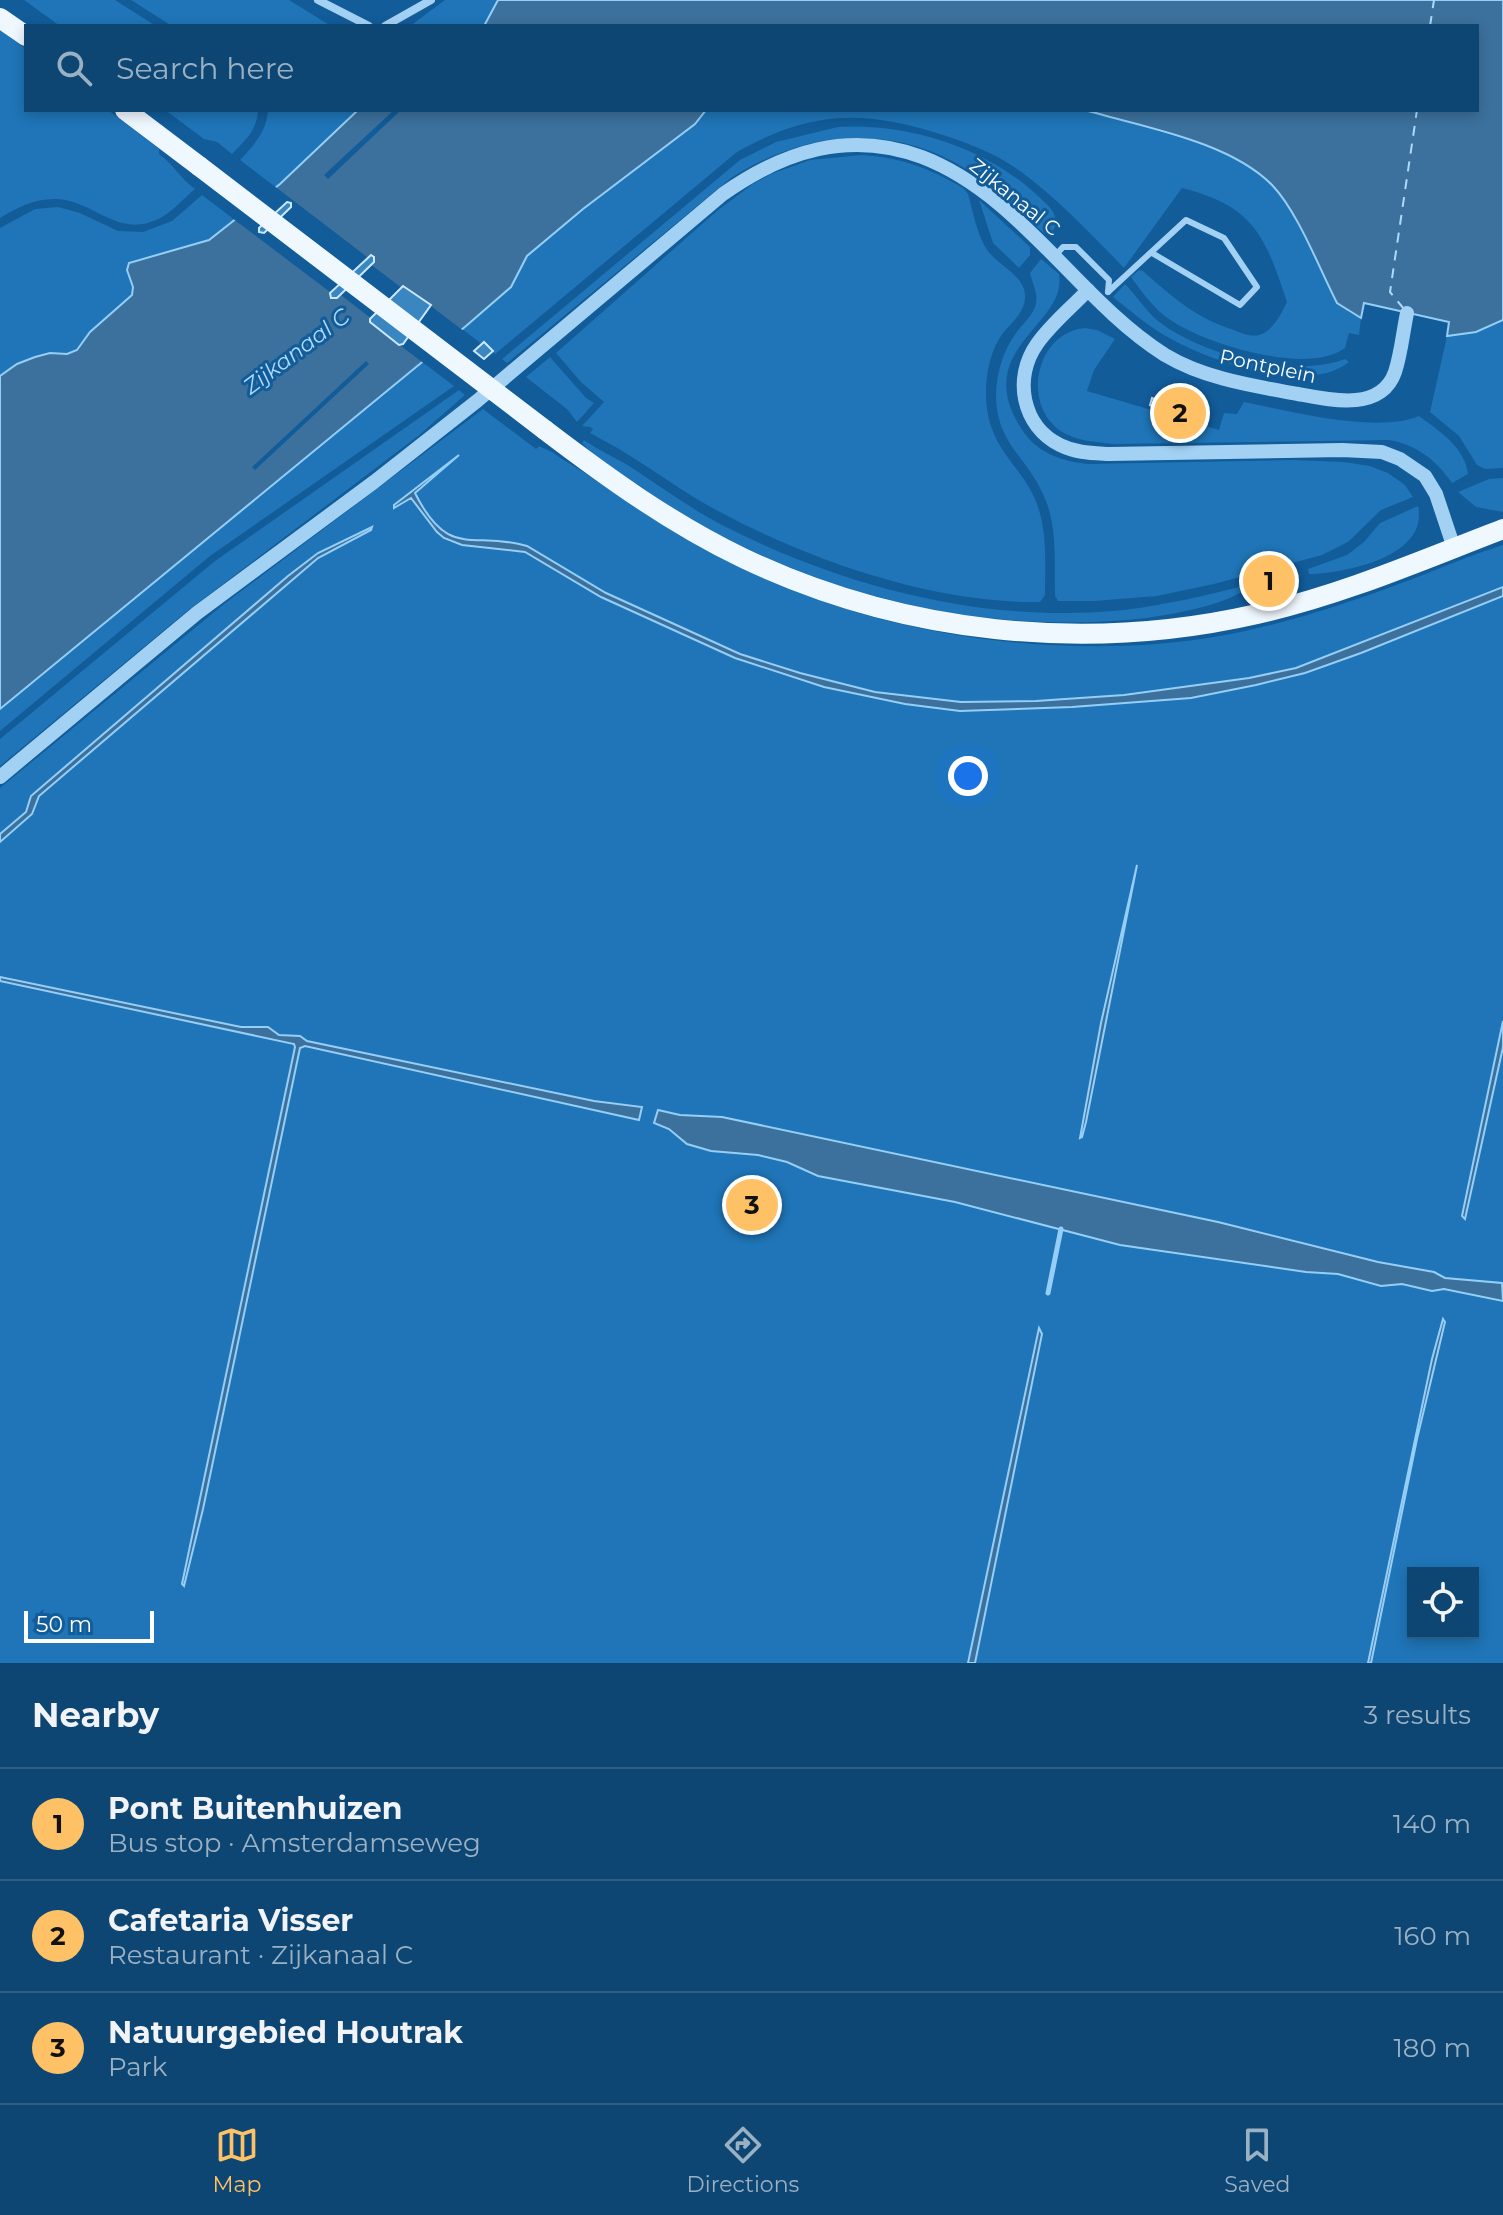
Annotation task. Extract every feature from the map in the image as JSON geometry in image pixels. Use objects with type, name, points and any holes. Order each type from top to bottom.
[{"type":"main road","points":[[0,18],[24,35]]},
{"type":"main road","points":[[128,112],[545,430],[659,511],[753,562],[806,584],[874,606],[984,628],[1095,634],[1154,630],[1220,621],[1307,601],[1503,529]]},
{"type":"street","points":[[318,0],[365,24]]},
{"type":"street","points":[[389,24],[431,0]]},
{"type":"street","name":"Zijkanaal C","points":[[0,777],[197,613],[397,464],[586,312],[714,202],[765,167],[794,155],[833,146],[870,146],[913,154],[958,174],[984,193],[1088,290]]},
{"type":"street","points":[[1088,290],[1037,344],[1026,367],[1023,391],[1026,406],[1035,424],[1052,440],[1075,451],[1109,454],[1382,452],[1400,459],[1425,476],[1436,494],[1454,548]]},
{"type":"street","name":"Pontplein","points":[[1088,290],[1149,344],[1190,367],[1259,387],[1341,400],[1367,399],[1382,392],[1389,383],[1395,372],[1407,313]]},
{"type":"lane","points":[[1055,256],[1063,247],[1076,247],[1109,280],[1108,292],[1186,220],[1224,238],[1257,287],[1240,305],[1152,253]]},
{"type":"shaded area","points":[[24,0],[115,0],[153,24],[57,24]]},
{"type":"shaded area","points":[[131,0],[289,0],[328,24],[169,24]]},
{"type":"shaded area","points":[[445,0],[498,0],[485,24],[413,24]]},
{"type":"shaded area","points":[[0,30],[24,48],[24,112],[111,112],[159,149],[159,154],[195,189],[162,217],[147,223],[133,225],[120,222],[71,201],[57,199],[27,204],[0,218]]},
{"type":"shaded area","points":[[168,112],[258,112],[253,129],[232,154],[217,142],[204,139]]},
{"type":"shaded area","points":[[268,112],[356,112],[280,184],[465,326],[511,287],[527,256],[694,124],[704,112],[1092,112],[1212,147],[1247,165],[1271,184],[1288,205],[1349,312],[1361,318],[1359,335],[1349,333],[1345,348],[1328,356],[1282,358],[1230,347],[1206,338],[1185,329],[1158,310],[1131,277],[1139,270],[1196,313],[1249,335],[1259,335],[1268,330],[1287,302],[1271,259],[1253,227],[1226,204],[1206,195],[1182,188],[1124,268],[1048,193],[1001,159],[969,144],[909,125],[883,120],[834,118],[787,129],[737,152],[495,354],[240,160],[255,143]]},
{"type":"shaded area","points":[[838,127],[891,129],[918,134],[971,152],[1018,179],[1038,196],[1053,212],[1056,226],[1046,235],[979,178],[954,162],[926,150],[869,138],[812,143],[784,151],[731,178],[507,363],[502,359],[740,160],[776,142]]},
{"type":"shaded area","points":[[861,155],[914,165],[963,188],[968,194],[984,245],[1017,277],[1024,290],[1023,307],[993,351],[986,394],[988,415],[997,440],[1029,488],[1039,510],[1045,558],[1045,595],[1040,602],[958,596],[834,563],[756,530],[708,505],[590,433],[593,429],[590,427],[582,426],[604,402],[581,382],[556,353],[718,210],[753,184],[810,160]]},
{"type":"shaded area","points":[[202,195],[454,386],[210,556],[0,731],[0,228],[35,209],[58,207],[80,213],[118,231],[143,232],[172,221]]},
{"type":"shaded area","points":[[979,200],[1030,247],[1030,255],[1019,268],[993,243]]},
{"type":"shaded area","points":[[1041,259],[1059,274],[1058,292],[1050,308],[1013,358],[1007,377],[1008,401],[1021,428],[1042,449],[1059,458],[1089,464],[1344,462],[1370,466],[1388,473],[1405,485],[1413,497],[1381,510],[1348,542],[1322,555],[1157,596],[1058,601],[1055,596],[1053,531],[1048,506],[1001,426],[996,396],[1004,355],[1035,307],[1036,295],[1030,273]]},
{"type":"shaded area","points":[[1125,284],[1158,321],[1198,344],[1223,353],[1274,365],[1324,365],[1345,359],[1349,362],[1310,376],[1286,376],[1212,358],[1165,336],[1113,297]]},
{"type":"shaded area","points":[[1503,320],[1503,468],[1485,469],[1477,465],[1459,436],[1430,412],[1447,336],[1476,332]]},
{"type":"shaded area","points":[[1085,328],[1115,339],[1094,370],[1087,391],[1219,430],[1224,413],[1237,414],[1244,402],[1357,422],[1401,421],[1419,416],[1456,448],[1468,474],[1452,483],[1425,455],[1389,440],[1114,444],[1072,437],[1047,418],[1040,403],[1038,386],[1040,370],[1055,342],[1069,332]]},
{"type":"shaded area","points":[[550,357],[594,403],[577,422],[568,410],[526,377]]},
{"type":"shaded area","points":[[459,390],[465,395],[418,436],[186,612],[0,766],[0,739],[215,561]]},
{"type":"shaded area","points":[[483,409],[536,449],[539,446],[552,452],[671,529],[753,573],[869,616],[994,640],[1059,646],[1123,646],[1185,641],[1245,631],[1347,602],[1503,545],[1503,1663],[0,1663],[0,788],[224,604]]},
{"type":"shaded area","points":[[584,440],[711,519],[771,548],[868,584],[918,596],[1020,612],[1072,613],[1139,608],[1243,586],[1244,590],[1223,601],[1184,612],[1081,622],[1016,621],[951,613],[887,599],[824,580],[764,556],[705,527],[606,463],[582,443]]},
{"type":"shaded area","points":[[1503,478],[1503,512],[1476,507],[1458,492],[1489,479]]},
{"type":"shaded area","points":[[1418,506],[1418,524],[1411,538],[1398,550],[1362,565],[1309,574],[1308,569],[1347,555],[1364,542],[1380,523]]},
{"type":"water","points":[[498,0],[1503,0],[1503,320],[1476,332],[1447,336],[1449,322],[1364,303],[1361,318],[1337,303],[1291,210],[1272,185],[1254,170],[1233,157],[1184,137],[1092,112],[1479,112],[1479,24],[485,24]]},
{"type":"water","points":[[356,112],[704,112],[695,124],[527,256],[511,287],[466,326],[0,709],[0,376],[17,364],[35,357],[77,350],[90,332],[132,295],[133,287],[127,270],[129,263],[209,240],[280,184]]},
{"type":"water","points":[[459,455],[415,493],[439,528],[451,535],[527,546],[606,593],[740,654],[875,692],[961,702],[1036,701],[1124,695],[1249,678],[1296,668],[1503,587],[1503,596],[1305,673],[1191,698],[960,711],[905,704],[824,687],[735,658],[601,597],[525,552],[462,545],[444,538],[411,498],[394,508]]},
{"type":"water","points":[[372,527],[318,558],[39,796],[32,814],[0,842],[0,834],[26,812],[31,796],[288,576],[318,553]]},
{"type":"water","points":[[1137,865],[1086,1122],[1080,1138],[1101,1023]]},
{"type":"water","points":[[0,977],[241,1027],[268,1027],[279,1035],[300,1036],[307,1041],[594,1101],[642,1107],[639,1120],[305,1046],[300,1048],[184,1586],[295,1047],[294,1044],[0,981]]},
{"type":"water","points":[[1503,1021],[1503,1047],[1465,1219],[1462,1216]]},
{"type":"water","points":[[658,1110],[680,1115],[722,1117],[1218,1222],[1378,1262],[1434,1272],[1445,1278],[1502,1283],[1503,1301],[1444,1289],[1432,1291],[1402,1284],[1381,1286],[1338,1274],[1120,1245],[955,1202],[818,1176],[787,1162],[758,1155],[711,1151],[687,1144],[669,1129],[654,1123]]},
{"type":"water","points":[[1443,1319],[1445,1322],[1417,1439],[1371,1663],[1368,1663],[1432,1359]]},
{"type":"water","points":[[1039,1328],[1042,1334],[975,1663],[968,1663]]},
{"type":"pier","points":[[392,112],[399,112],[328,179],[324,175]]},
{"type":"pier","points":[[273,185],[371,260],[369,263],[465,332],[426,365],[337,292],[334,295],[232,218]]},
{"type":"pier","points":[[366,361],[369,364],[255,470],[252,467]]},
{"type":"building","points":[[287,202],[291,203],[291,207],[264,233],[259,232],[259,228]]},
{"type":"building","points":[[371,255],[374,262],[337,298],[331,298],[330,293]]},
{"type":"building","points":[[403,286],[431,305],[403,344],[399,345],[370,319]]},
{"type":"building","points":[[484,342],[493,351],[484,359],[474,351]]},
{"type":"building","points":[[1170,396],[1207,408],[1202,423],[1150,405],[1152,398],[1168,403]]},
{"type":"waterway","points":[[1048,1293],[1061,1229]]},
{"type":"ferry route","points":[[1430,24],[1434,0]]},
{"type":"ferry route","points":[[1404,309],[1390,292],[1417,112]]},
{"type":"place","name":"Cafetaria Visser","points":[[1180,413]]},
{"type":"place","name":"Pont Buitenhuizen","points":[[1269,581]]},
{"type":"place","name":"Natuurgebied Houtrak","points":[[752,1205]]}]
